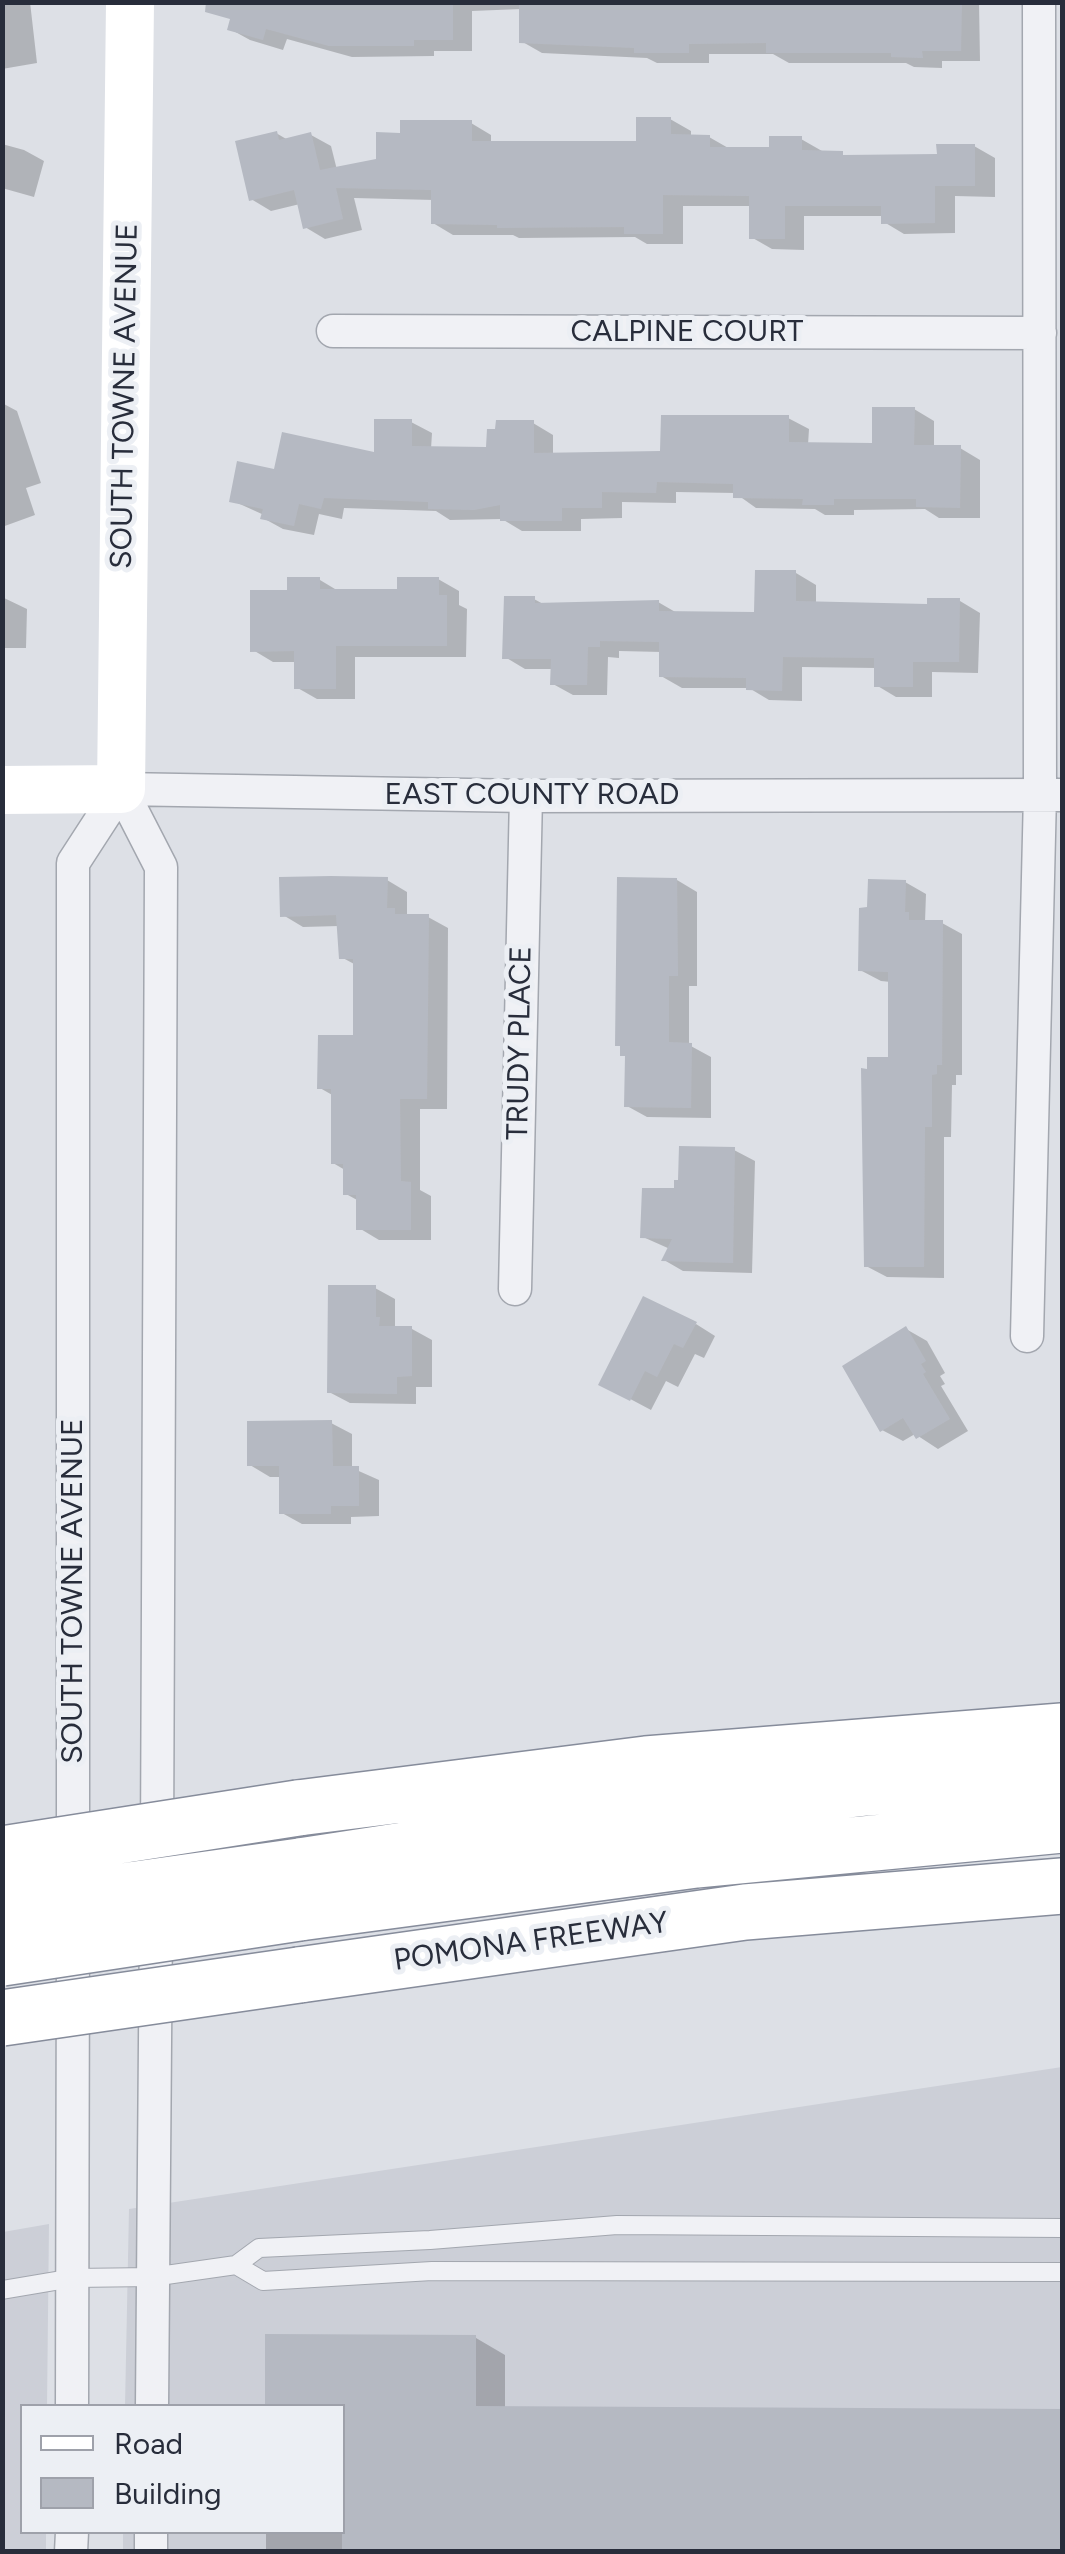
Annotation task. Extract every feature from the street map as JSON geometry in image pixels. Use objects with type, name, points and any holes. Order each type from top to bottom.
[{"type":"highway","points":[[2,1854],[298,1808],[646,1764],[1062,1730]]},
{"type":"highway","points":[[2,1958],[633,1815],[866,1788],[1062,1774]]},
{"type":"highway","points":[[2,1908],[696,1860],[1062,1825]]},
{"type":"highway","name":"POMONA FREEWAY","points":[[2,2018],[745,1912],[1062,1886]]},
{"type":"street","name":"SOUTH TOWNE AVENUE","points":[[130,2],[121,789],[161,867],[152,2404]]},
{"type":"street","points":[[1027,1336],[1051,794],[1040,333],[1039,2]]},
{"type":"street","name":"CALPINE COURT","points":[[333,332],[1040,333]]},
{"type":"street","name":"SOUTH TOWNE AVENUE","points":[[72,2404],[73,862],[121,789]]},
{"type":"street","name":"EAST COUNTY ROAD","points":[[2,790],[526,796],[1051,794]]},
{"type":"street","name":"TRUDY PLACE","points":[[515,1289],[526,796]]},
{"type":"lane","points":[[2,2290],[73,2278],[152,2277],[236,2264],[259,2248],[617,2225],[1062,2228]]},
{"type":"lane","points":[[236,2264],[263,2281],[432,2271],[1062,2272]]},
{"type":"shaded area","points":[[1062,2067],[1062,2551],[123,2552],[123,2534],[345,2534],[345,2404],[125,2404],[129,2209]]},
{"type":"shaded area","points":[[49,2224],[47,2404],[20,2404],[20,2534],[46,2534],[46,2551],[3,2552],[3,2232]]},
{"type":"building","points":[[206,2],[453,2],[453,40],[414,40],[414,46],[329,46],[266,29],[263,40],[227,30],[230,19],[205,12]]},
{"type":"building","points":[[519,2],[962,2],[961,51],[922,51],[923,58],[891,57],[891,53],[766,53],[766,43],[689,44],[689,53],[634,53],[634,48],[519,43]]},
{"type":"building","points":[[636,117],[671,117],[671,134],[710,135],[710,147],[769,147],[769,136],[802,136],[802,150],[843,151],[843,155],[937,154],[936,144],[975,144],[975,186],[935,186],[935,223],[881,224],[881,206],[785,206],[785,239],[749,239],[749,196],[663,195],[663,234],[624,234],[624,227],[431,224],[431,190],[336,188],[343,219],[303,229],[294,190],[249,201],[235,141],[277,131],[279,140],[311,132],[320,170],[376,159],[376,132],[400,133],[400,120],[472,120],[472,141],[636,141]]},
{"type":"building","points":[[872,407],[915,407],[914,445],[961,445],[960,508],[916,507],[916,499],[834,499],[834,505],[802,505],[803,499],[733,498],[733,484],[657,482],[656,493],[602,492],[602,508],[562,508],[562,521],[500,521],[500,505],[474,510],[428,509],[428,502],[324,498],[321,509],[299,504],[294,526],[260,519],[263,509],[229,502],[237,461],[274,469],[282,432],[374,452],[374,419],[412,419],[412,446],[486,447],[487,429],[495,429],[496,420],[534,420],[534,453],[660,451],[661,415],[789,415],[789,442],[872,443]]},
{"type":"building","points":[[755,570],[796,570],[796,601],[927,604],[927,598],[960,598],[959,662],[913,662],[913,687],[874,687],[874,658],[783,657],[782,691],[746,690],[746,678],[659,677],[659,642],[600,641],[600,647],[588,647],[587,685],[550,685],[551,659],[502,659],[504,596],[535,596],[535,603],[659,600],[659,611],[754,612]]},
{"type":"building","points":[[287,577],[320,577],[320,589],[397,589],[397,577],[439,577],[439,595],[447,595],[447,646],[336,646],[336,689],[294,689],[294,651],[250,652],[250,590],[287,590]]},
{"type":"building","points":[[279,877],[388,877],[387,908],[395,908],[395,914],[429,914],[427,1099],[400,1099],[401,1181],[411,1182],[411,1230],[356,1230],[356,1195],[343,1195],[343,1164],[331,1164],[331,1089],[317,1089],[318,1035],[353,1035],[353,959],[339,959],[336,915],[280,917]]},
{"type":"building","points":[[617,877],[677,878],[678,976],[669,976],[669,1042],[692,1043],[691,1108],[624,1107],[625,1056],[620,1056],[620,1046],[615,1046]]},
{"type":"building","points":[[868,879],[906,880],[905,912],[909,912],[909,920],[943,920],[942,1065],[937,1065],[937,1074],[932,1075],[932,1127],[925,1127],[924,1267],[864,1267],[861,1068],[867,1069],[867,1057],[888,1057],[888,972],[858,971],[859,908],[867,907]]},
{"type":"building","points":[[679,1146],[735,1147],[733,1263],[661,1261],[672,1239],[640,1238],[642,1188],[674,1188],[674,1180],[678,1180]]},
{"type":"building","points":[[328,1285],[376,1285],[379,1326],[412,1326],[412,1376],[397,1377],[397,1394],[327,1393]]},
{"type":"building","points":[[643,1296],[697,1322],[683,1348],[674,1344],[657,1377],[645,1371],[630,1401],[598,1385]]},
{"type":"building","points":[[906,1326],[926,1361],[921,1364],[926,1372],[923,1374],[950,1419],[916,1439],[903,1418],[880,1432],[842,1366]]},
{"type":"building","points":[[332,1420],[333,1466],[359,1466],[359,1506],[331,1506],[331,1514],[279,1514],[279,1466],[247,1466],[247,1421]]},
{"type":"building","points":[[265,2334],[476,2335],[476,2406],[1062,2409],[1062,2552],[342,2552],[345,2404],[265,2404]]}]
